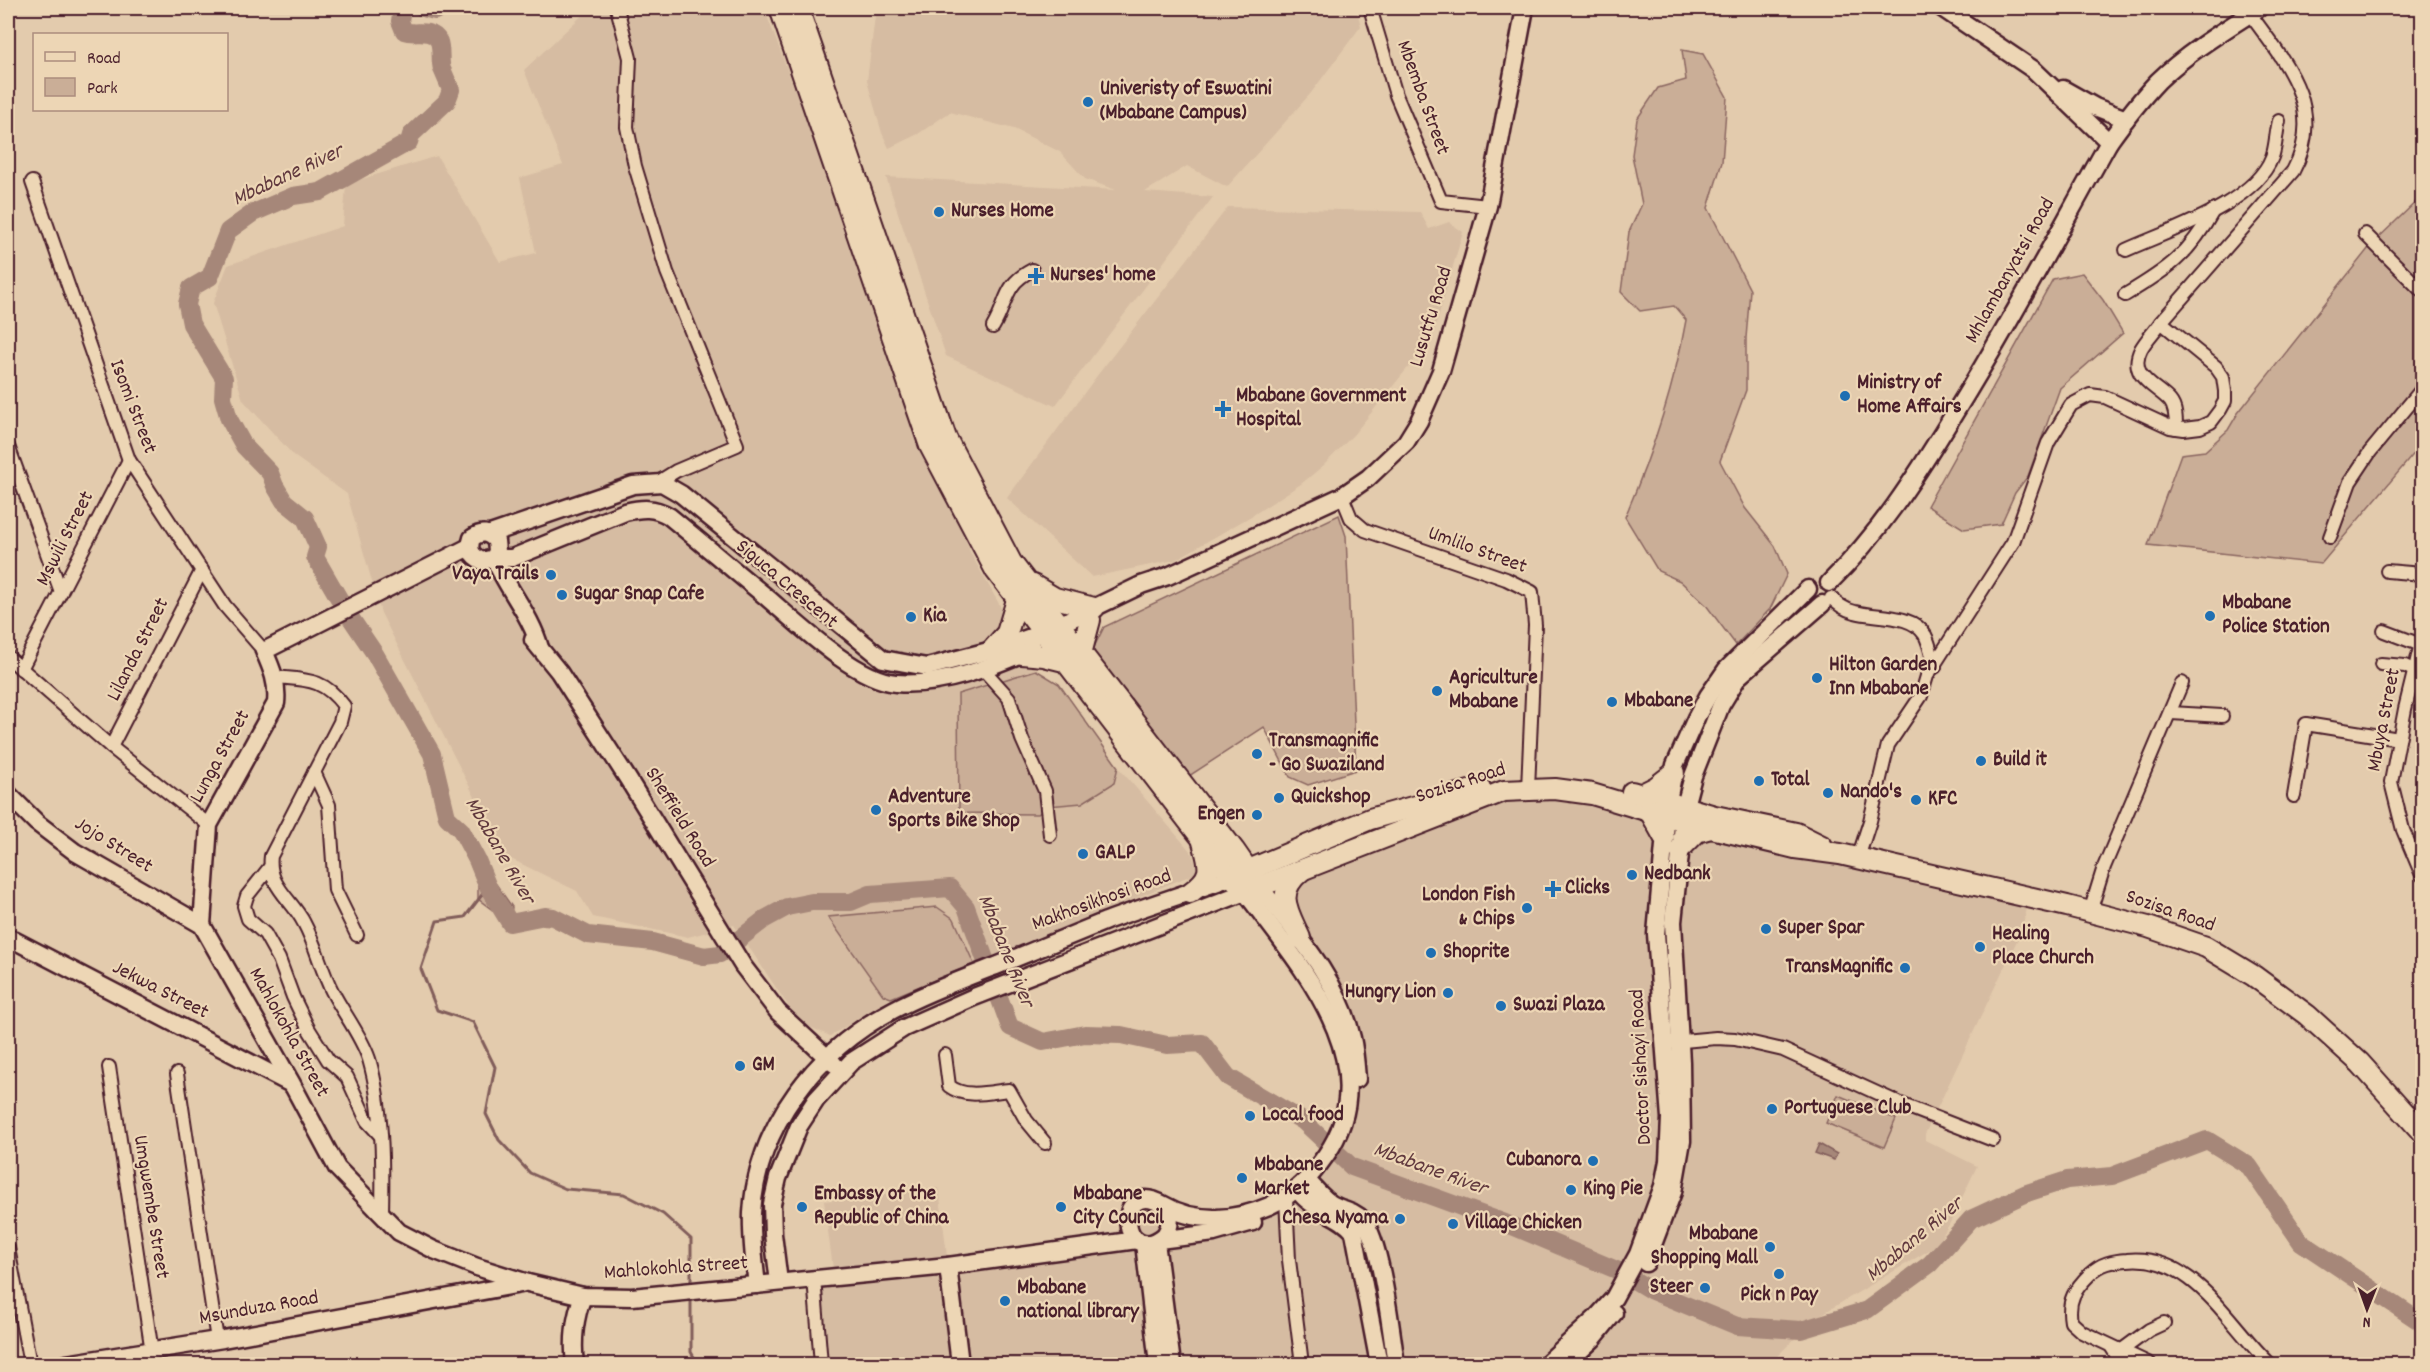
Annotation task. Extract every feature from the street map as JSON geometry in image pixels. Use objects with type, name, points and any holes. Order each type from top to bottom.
[{"type":"main road","points":[[780,8],[930,446],[996,571],[1017,600],[1054,634],[1223,837],[1247,881]]},
{"type":"main road","points":[[798,8],[946,438],[1011,562],[1025,581],[1054,634]]},
{"type":"main road","points":[[1025,581],[1054,598],[1092,614],[1073,657]]},
{"type":"main road","points":[[992,650],[1007,633],[1017,600]]},
{"type":"main road","points":[[1022,654],[1073,657]]},
{"type":"main road","points":[[1073,657],[1202,837],[1247,881]]},
{"type":"main road","points":[[1674,773],[1656,787],[1669,806],[1709,820],[1678,850]]},
{"type":"main road","name":"Sozisa Road","points":[[1247,881],[1278,858],[1371,819],[1502,781],[1529,782],[1567,777],[1669,806],[1709,820],[1796,833],[1849,856],[1959,879],[2090,912],[2148,927],[2206,947],[2254,976],[2307,1015],[2360,1063],[2422,1132]]},
{"type":"main road","name":"Sozisa Road","points":[[1247,881],[1305,868],[1529,782]]},
{"type":"main road","points":[[1664,837],[1669,806]]},
{"type":"main road","points":[[1190,893],[1205,882],[1210,868],[1202,837]]},
{"type":"main road","points":[[1223,837],[1254,856],[1278,858]]},
{"type":"main road","points":[[1300,938],[1288,909],[1285,888],[1292,878],[1305,868]]},
{"type":"street","points":[[488,559],[497,550],[496,541],[490,534],[480,533],[472,538],[469,547],[473,556],[488,559],[504,559],[520,555],[625,512],[651,508],[655,484],[676,471],[737,445],[667,272],[635,166],[627,127],[630,58],[617,8]]},
{"type":"street","name":"Mbemba Street","points":[[1370,8],[1396,96],[1441,201],[1488,206]]},
{"type":"street","name":"Lusutfu Road","points":[[1054,634],[1141,585],[1168,576],[1342,496],[1368,478],[1398,449],[1419,421],[1441,371],[1488,206],[1525,8]]},
{"type":"street","points":[[1942,8],[2044,79],[2096,107],[2126,119]]},
{"type":"street","points":[[2176,428],[2175,410],[2171,401],[2148,385],[2141,374],[2138,364],[2141,349],[2161,322],[2293,171],[2304,145],[2306,110],[2300,91],[2255,11]]},
{"type":"street","name":"Mhlambanyatsi Road","points":[[1669,806],[1738,677],[1828,595],[1904,495],[1995,349],[2109,142],[2161,79],[2209,40],[2255,11]]},
{"type":"street","points":[[2044,79],[2109,142]]},
{"type":"street","points":[[2126,250],[2224,206],[2251,187],[2265,171],[2273,156],[2279,121]]},
{"type":"street","name":"Isomi Street","points":[[32,182],[129,459],[225,606],[264,651]]},
{"type":"street","points":[[2125,295],[2163,273],[2204,227],[2212,211]]},
{"type":"street","points":[[2366,234],[2422,291]]},
{"type":"street","points":[[993,327],[1001,313],[1010,286],[1022,275],[1032,270]]},
{"type":"street","points":[[1849,856],[1870,821],[1888,745],[1920,696],[1927,676],[1935,667],[2013,542],[2048,443],[2071,405],[2090,395],[2105,398],[2176,428],[2199,427],[2211,422],[2225,401],[2223,377],[2216,367],[2161,322]]},
{"type":"street","points":[[2330,537],[2350,482],[2370,452],[2422,389]]},
{"type":"street","points":[[8,446],[61,592]]},
{"type":"street","name":"Mswili Street","points":[[21,669],[129,459]]},
{"type":"street","name":"Siguca Crescent","points":[[490,534],[633,485],[662,483],[681,494],[883,659],[927,667],[1054,634]]},
{"type":"street","name":"Umlilo Street","points":[[1342,496],[1352,518],[1365,530],[1506,579],[1532,592],[1535,625],[1529,782]]},
{"type":"street","name":"Siguca Crescent","points":[[651,508],[669,516],[829,650],[870,675],[894,683],[926,683],[983,669],[1022,654],[1054,634]]},
{"type":"street","points":[[264,651],[469,547]]},
{"type":"street","points":[[504,582],[510,565],[520,555]]},
{"type":"street","points":[[488,559],[535,629],[540,648]]},
{"type":"street","name":"Sheffield Road","points":[[488,559],[525,631],[559,672],[743,966],[778,1012],[836,1077]]},
{"type":"street","name":"Lilanda Street","points":[[111,747],[201,570]]},
{"type":"street","points":[[2387,571],[2422,574]]},
{"type":"street","points":[[1669,806],[1674,773],[1683,743],[1695,718],[1726,670],[1808,589],[1812,600],[1828,595],[1840,606],[1854,612],[1904,620],[1917,626],[1925,635],[1935,667]]},
{"type":"street","points":[[2384,631],[2422,642]]},
{"type":"street","name":"Mbuya Street","points":[[2422,642],[2391,782],[2403,830],[2422,875]]},
{"type":"street","name":"Lunga Street","points":[[202,925],[209,825],[276,703],[275,677],[264,651]]},
{"type":"street","points":[[8,657],[111,747],[209,825]]},
{"type":"street","points":[[2381,664],[2405,666],[2415,670]]},
{"type":"street","points":[[983,669],[1009,698],[1022,739],[1046,791],[1050,834]]},
{"type":"street","points":[[275,677],[317,681],[334,693],[344,706],[340,722],[271,856],[270,867],[283,895],[303,920],[318,951],[330,989],[368,1058],[381,1136],[384,1171],[382,1214]]},
{"type":"street","points":[[2090,912],[2104,867],[2182,683]]},
{"type":"street","points":[[2171,712],[2222,716]]},
{"type":"street","points":[[2294,796],[2307,723],[2399,740]]},
{"type":"street","points":[[314,772],[329,806],[335,890],[357,935]]},
{"type":"street","name":"Jojo Street","points":[[8,794],[37,823],[75,852],[202,925]]},
{"type":"street","name":"Doctor Sishayi Road","points":[[1566,1365],[1593,1339],[1637,1268],[1638,1254],[1657,1202],[1668,1161],[1673,922],[1678,850],[1669,806]]},
{"type":"street","name":"Doctor Sishayi Road","points":[[1664,837],[1656,934],[1672,1042]]},
{"type":"street","points":[[270,867],[247,896],[244,906],[248,919],[265,934],[279,959],[293,997],[308,1028],[328,1060],[347,1077],[367,1121],[381,1136]]},
{"type":"street","points":[[1149,1241],[1128,1230],[1127,1215],[1130,1208],[1143,1200],[1157,1201],[1176,1212],[1210,1218],[1238,1216],[1257,1211],[1299,1193],[1324,1165],[1342,1137],[1356,1107],[1358,1090],[1352,1038],[1342,1008],[1328,979],[1300,938],[1247,881]]},
{"type":"street","points":[[1247,881],[1329,1011],[1340,1042],[1348,1082],[1342,1137]]},
{"type":"street","name":"Makhosikhosi Road","points":[[757,1285],[752,1212],[759,1170],[773,1130],[790,1100],[822,1063],[857,1033],[892,1010],[1109,920],[1190,893],[1247,881]]},
{"type":"street","name":"Makhosikhosi Road","points":[[779,1282],[772,1234],[772,1204],[778,1178],[799,1126],[836,1077],[851,1062],[904,1028],[1247,881]]},
{"type":"street","points":[[1656,934],[1668,931],[1673,922]]},
{"type":"street","name":"Mahlokohla Street","points":[[202,925],[337,1168],[399,1232],[434,1250],[528,1283],[582,1296],[606,1298],[678,1294],[814,1278],[948,1266],[1214,1233],[1258,1221],[1299,1193]]},
{"type":"street","name":"Jekwa Street","points":[[8,937],[292,1084]]},
{"type":"street","points":[[1672,1042],[1716,1038],[1735,1039],[1783,1050],[1903,1105],[1993,1140]]},
{"type":"street","points":[[945,1055],[949,1086],[957,1092],[972,1094],[1009,1090],[1026,1120],[1045,1143]]},
{"type":"street","name":"Umgwembe Street","points":[[109,1067],[152,1352]]},
{"type":"street","points":[[177,1074],[217,1340]]},
{"type":"street","points":[[1299,1193],[1289,1260],[1302,1365]]},
{"type":"street","points":[[1299,1193],[1313,1206],[1348,1225],[1354,1232],[1379,1365]]},
{"type":"street","points":[[1299,1193],[1350,1211],[1361,1218],[1371,1234],[1378,1259],[1396,1365]]},
{"type":"street","points":[[1149,1241],[1169,1229],[1169,1212],[1163,1205]]},
{"type":"street","name":"Mahlokohla Street","points":[[1082,1248],[1109,1237],[1122,1225],[1127,1215]]},
{"type":"street","points":[[1149,1241],[1158,1365]]},
{"type":"street","points":[[1149,1241],[1172,1365]]},
{"type":"street","points":[[8,1248],[30,1365]]},
{"type":"street","points":[[2150,1365],[2076,1328],[2070,1316],[2073,1293],[2096,1268],[2111,1261],[2137,1259],[2158,1263],[2184,1274],[2204,1290],[2270,1365]]},
{"type":"street","points":[[948,1266],[960,1365]]},
{"type":"street","points":[[459,1295],[469,1287],[477,1267]]},
{"type":"street","points":[[814,1278],[821,1365]]},
{"type":"street","name":"Msunduza Road","points":[[66,1365],[152,1352],[528,1283]]},
{"type":"street","points":[[575,1365],[573,1349],[575,1317],[582,1296]]},
{"type":"street","name":"Doctor Sishayi Road","points":[[1546,1365],[1620,1297]]},
{"type":"street","points":[[2116,1348],[2164,1323]]},
{"type":"street","points":[[2116,1348],[2122,1365]]},
{"type":"shaded area","points":[[590,8],[764,8],[971,554],[1036,670],[1059,684],[1118,767],[1191,852],[1199,872],[891,998],[830,1036],[799,1022],[734,925],[688,937],[593,917],[577,891],[505,856],[381,613],[347,494],[294,456],[243,400],[213,303],[228,265],[343,226],[346,184],[437,156],[500,262],[536,253],[520,178],[563,165],[524,70]]},
{"type":"shaded area","points":[[876,8],[1356,8],[1361,26],[1311,93],[1227,187],[1187,166],[1145,192],[1213,197],[1055,406],[946,356],[886,177],[1116,190],[1085,179],[1060,152],[1014,129],[950,112],[918,134],[889,148],[882,133],[867,81]]},
{"type":"shaded area","name":"Mbabane Government Hospital","points":[[1228,207],[1420,212],[1429,229],[1449,222],[1463,232],[1432,338],[1354,434],[1324,465],[1301,484],[1175,560],[1092,577],[1007,498],[1096,377]]},
{"type":"shaded area","points":[[1528,789],[2030,897],[2021,932],[1925,1134],[1925,1140],[1977,1166],[1950,1223],[1936,1246],[1817,1317],[1769,1364],[828,1364],[819,1318],[819,1277],[834,1276],[824,1201],[939,1188],[948,1265],[1109,1237],[1126,1223],[1170,1222],[1184,1232],[1258,1221],[1288,1209],[1320,1177],[1341,1149],[1356,1107],[1357,1079],[1342,1008],[1259,886]]},
{"type":"shaded area","points":[[1819,1144],[1837,1154],[1834,1160],[1815,1153]]},
{"type":"green space","points":[[1682,50],[1703,54],[1727,97],[1722,162],[1708,208],[1750,290],[1746,338],[1746,390],[1720,461],[1745,508],[1775,546],[1787,574],[1770,609],[1736,645],[1706,605],[1680,581],[1658,571],[1625,517],[1661,420],[1686,320],[1674,306],[1640,311],[1621,292],[1629,232],[1642,204],[1632,155],[1637,119],[1658,88],[1686,80]]},
{"type":"green space","points":[[2422,196],[2422,444],[2321,564],[2148,545],[2181,454],[2205,451],[2228,430],[2238,413],[2372,244]]},
{"type":"green space","points":[[2082,273],[2103,300],[2123,333],[2060,388],[2028,476],[2015,493],[2001,524],[1964,529],[1927,506],[2053,279]]},
{"type":"green space","points":[[1339,515],[1346,536],[1356,770],[1308,785],[1290,777],[1264,727],[1186,778],[1092,651],[1104,627]]},
{"type":"green space","points":[[1036,670],[1059,684],[1118,767],[1114,783],[1082,803],[1048,806],[1038,814],[959,813],[958,694]]},
{"type":"green space","points":[[471,848],[512,907],[510,923],[478,899],[478,881]]},
{"type":"green space","points":[[937,907],[954,919],[974,964],[891,998],[883,995],[828,917]]},
{"type":"green space","points":[[1838,1095],[1896,1119],[1884,1147],[1826,1123]]},
{"type":"waterway","name":"Mbabane River","points":[[402,8],[400,21],[404,31],[428,33],[437,38],[442,69],[451,90],[447,101],[411,135],[409,142],[320,192],[293,196],[253,213],[228,231],[210,277],[191,288],[187,304],[191,324],[224,378],[223,398],[229,419],[244,446],[270,473],[284,501],[305,518],[318,547],[315,557],[348,614],[375,654],[432,754],[447,817],[461,830],[488,887],[510,923],[545,916],[553,917],[588,935],[653,942],[704,956],[720,954],[765,919],[787,907],[812,902],[851,902],[870,894],[950,888],[966,907],[1010,1027],[1043,1042],[1085,1034],[1121,1035],[1167,1045],[1202,1043],[1228,1077],[1303,1121],[1352,1167],[1505,1223],[1619,1271],[1652,1291],[1737,1326],[1801,1330],[1867,1310],[1930,1264],[1971,1219],[2027,1193],[2067,1180],[2112,1176],[2207,1140],[2249,1166],[2301,1242],[2422,1323]]},
{"type":"waterway","name":"Mbabane River","points":[[423,8],[435,11],[440,8]]},
{"type":"waterway","points":[[488,887],[465,917],[437,921],[421,969],[437,1010],[473,1022],[495,1067],[486,1114],[499,1140],[530,1173],[566,1189],[624,1194],[663,1214],[691,1239],[691,1285]]},
{"type":"waterway","points":[[691,1298],[691,1352],[698,1364]]},
{"type":"place","name":"Univeristy of Eswatini (Mbabane Campus)","points":[[1088,102]]},
{"type":"place","name":"Nurses Home","points":[[939,212]]},
{"type":"place","name":"Nurses' home","points":[[1036,276]]},
{"type":"place","name":"Ministry of Home Affairs","points":[[1845,396]]},
{"type":"place","name":"Mbabane Government Hospital","points":[[1223,409]]},
{"type":"place","name":"Vaya Trails","points":[[551,575]]},
{"type":"place","name":"Sugar Snap Cafe","points":[[562,595]]},
{"type":"place","name":"Mbabane Police Station","points":[[2210,616]]},
{"type":"place","name":"Kia","points":[[911,617]]},
{"type":"place","name":"Hilton Garden Inn Mbabane","points":[[1817,678]]},
{"type":"place","name":"Agriculture Mbabane","points":[[1437,691]]},
{"type":"place","name":"Mbabane","points":[[1612,702]]},
{"type":"place","name":"Transmagnific - Go Swaziland","points":[[1257,754]]},
{"type":"place","name":"Build it","points":[[1981,761]]},
{"type":"place","name":"Total","points":[[1759,781]]},
{"type":"place","name":"Nando's","points":[[1828,793]]},
{"type":"place","name":"Quickshop","points":[[1279,798]]},
{"type":"place","name":"KFC","points":[[1916,800]]},
{"type":"place","name":"Adventure Sports Bike Shop","points":[[876,810]]},
{"type":"place","name":"Engen","points":[[1257,815]]},
{"type":"place","name":"GALP","points":[[1083,854]]},
{"type":"place","name":"Nedbank","points":[[1632,875]]},
{"type":"place","name":"Clicks","points":[[1553,889]]},
{"type":"place","name":"London Fish & Chips","points":[[1527,908]]},
{"type":"place","name":"Super Spar","points":[[1766,929]]},
{"type":"place","name":"Healing Place Church","points":[[1980,947]]},
{"type":"place","name":"Shoprite","points":[[1431,953]]},
{"type":"place","name":"TransMagnific","points":[[1905,968]]},
{"type":"place","name":"Hungry Lion","points":[[1448,993]]},
{"type":"place","name":"Swazi Plaza","points":[[1501,1006]]},
{"type":"place","name":"GM","points":[[740,1066]]},
{"type":"place","name":"Portuguese Club","points":[[1772,1109]]},
{"type":"place","name":"Local food","points":[[1250,1116]]},
{"type":"place","name":"Cubanora","points":[[1593,1161]]},
{"type":"place","name":"Mbabane Market","points":[[1242,1178]]},
{"type":"place","name":"King Pie","points":[[1571,1190]]},
{"type":"place","name":"Embassy of the Republic of China","points":[[802,1207]]},
{"type":"place","name":"Mbabane City Council","points":[[1061,1207]]},
{"type":"place","name":"Chesa Nyama","points":[[1400,1219]]},
{"type":"place","name":"Village Chicken","points":[[1453,1224]]},
{"type":"place","name":"Mbabane Shopping Mall","points":[[1770,1247]]},
{"type":"place","name":"Pick n Pay","points":[[1779,1274]]},
{"type":"place","name":"Steer","points":[[1705,1288]]},
{"type":"place","name":"Mbabane national library","points":[[1005,1301]]}]
